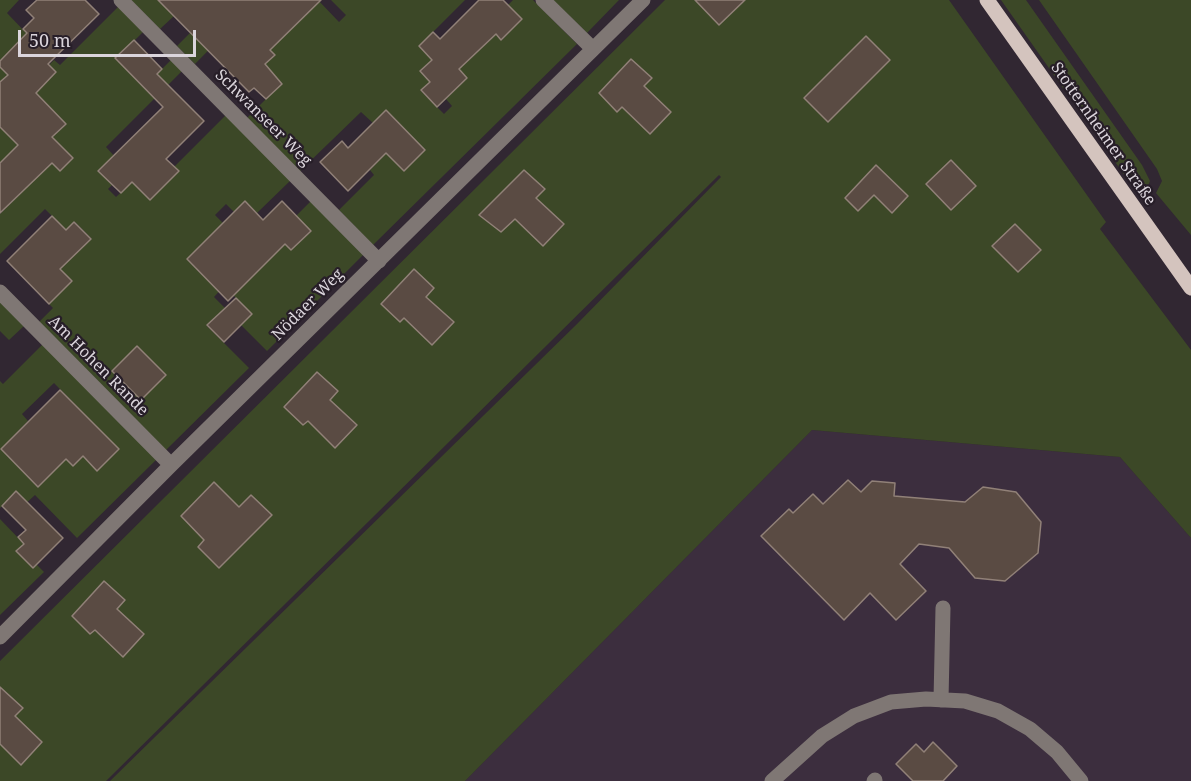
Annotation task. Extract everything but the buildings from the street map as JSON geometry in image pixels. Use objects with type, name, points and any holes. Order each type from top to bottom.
[{"type":"main road","name":"Stotternheimer Straße","points":[[987,0],[1191,288]]},
{"type":"street","name":"Schwanseer Weg","points":[[121,0],[379,261]]},
{"type":"street","points":[[543,0],[593,50]]},
{"type":"street","name":"Nödaer Weg","points":[[0,638],[171,465],[643,0]]},
{"type":"street","name":"Am Hohen Rande","points":[[0,292],[171,465]]},
{"type":"street","points":[[941,700],[943,608]]},
{"type":"street","points":[[772,781],[822,736],[854,716],[891,702],[941,700],[965,701],[998,711],[1030,729],[1057,752],[1082,781]]},
{"type":"shaded area","points":[[812,430],[1120,457],[1191,538],[1191,781],[465,781]]},
{"type":"green space","points":[[0,0],[19,0],[7,13],[30,37],[36,74],[45,83],[56,72],[49,65],[54,60],[60,65],[119,6],[144,31],[116,59],[144,87],[172,59],[183,70],[106,147],[127,170],[101,173],[112,185],[108,189],[116,197],[132,182],[151,199],[173,177],[169,172],[227,114],[291,180],[257,213],[245,202],[234,212],[226,204],[215,215],[228,228],[209,237],[187,259],[201,274],[251,278],[285,244],[291,250],[311,231],[296,216],[312,200],[364,254],[267,351],[241,325],[252,314],[224,286],[214,297],[225,308],[207,326],[249,368],[166,450],[39,322],[53,308],[49,304],[72,281],[60,269],[91,238],[75,222],[66,230],[45,209],[0,254],[0,214],[27,187],[2,162],[0,163],[0,127],[40,149],[66,124],[52,110],[0,82],[0,67],[8,75],[5,78],[14,87],[7,54],[0,61]],"holes":[[[137,346],[166,375],[141,400],[112,371]]]},
{"type":"green space","points":[[131,0],[158,0],[174,16],[160,29]]},
{"type":"green space","points":[[318,0],[339,22],[346,15],[331,0],[465,0],[419,46],[432,60],[420,71],[430,82],[421,91],[444,114],[452,106],[446,99],[467,78],[459,69],[496,34],[502,40],[522,19],[508,5],[513,0],[533,0],[577,44],[373,245],[339,210],[374,175],[370,170],[386,153],[404,171],[425,150],[386,111],[373,123],[361,112],[300,171],[247,118],[281,84],[265,64],[267,47]]},
{"type":"green space","points":[[553,0],[619,0],[587,33]]},
{"type":"green space","points":[[665,0],[949,0],[1106,222],[1100,229],[1191,350],[1191,538],[1120,457],[812,430],[465,781],[110,781],[577,324],[721,177],[719,175],[106,781],[0,781],[0,661]]},
{"type":"green space","points":[[1001,0],[1026,0],[1142,165],[1150,181],[1148,186],[1137,193]]},
{"type":"green space","points":[[1039,0],[1191,0],[1191,235],[1156,193],[1162,181],[1157,169]]},
{"type":"green space","points":[[254,4],[195,64],[177,46],[214,9]]},
{"type":"green space","points":[[0,301],[24,326],[9,340],[0,331]]},
{"type":"green space","points":[[43,344],[157,459],[77,538],[35,495],[23,506],[13,495],[0,508],[0,381],[3,384]],"holes":[[[54,383],[119,449],[97,470],[83,456],[73,466],[66,459],[38,486],[1,449],[28,421],[22,414]]]},
{"type":"green space","points":[[0,519],[24,544],[17,552],[32,567],[36,564],[44,572],[0,615]]}]
